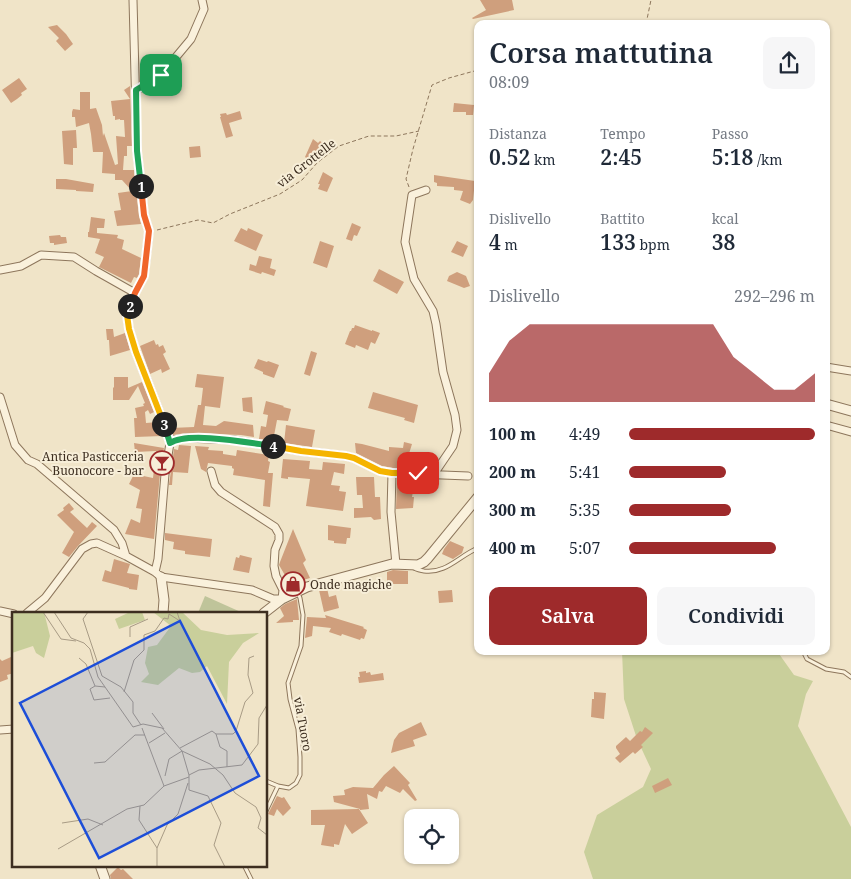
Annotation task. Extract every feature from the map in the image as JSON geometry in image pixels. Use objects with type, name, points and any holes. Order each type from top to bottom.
[{"type":"street","points":[[133,0],[137,151],[144,215],[149,231],[144,276],[127,315],[136,352],[170,443],[165,474],[158,559],[158,575],[164,600],[163,612]]},
{"type":"street","points":[[136,90],[161,75],[191,39],[204,9],[202,0]]},
{"type":"street","points":[[426,190],[412,195],[405,242],[414,279],[433,311],[443,372],[455,415],[457,430],[453,446],[434,474]]},
{"type":"street","points":[[0,270],[21,266],[41,255],[74,256],[135,293]]},
{"type":"street","points":[[830,368],[851,371]]},
{"type":"street","points":[[0,397],[16,445],[28,460],[38,464],[114,530],[122,543],[126,556]]},
{"type":"street","points":[[830,405],[851,411]]},
{"type":"street","points":[[830,426],[851,432]]},
{"type":"street","points":[[170,443],[174,440],[186,438],[234,440],[346,456],[380,471],[392,473],[468,476]]},
{"type":"street","points":[[211,471],[215,485],[221,492],[275,527],[279,534],[274,566],[276,576],[283,590],[282,599]]},
{"type":"street","points":[[392,473],[391,512],[396,564]]},
{"type":"street","points":[[265,612],[282,599],[306,587],[396,564],[418,565],[424,562],[474,502]]},
{"type":"street","points":[[28,612],[45,598],[82,549],[90,544],[97,543],[126,556],[158,575],[252,590],[272,599],[282,599]]},
{"type":"street","points":[[100,866],[105,879]]},
{"type":"lane","points":[[410,565],[416,570],[426,572],[439,571],[474,550]]},
{"type":"lane","name":"via Tuoro","points":[[278,786],[289,788],[296,783],[300,775],[298,729],[288,684],[301,646],[303,615],[297,592]]},
{"type":"lane","points":[[804,655],[807,659],[826,669],[844,672],[851,676]]},
{"type":"lane","points":[[268,782],[278,786],[268,807]]},
{"type":"lane","points":[[244,866],[251,879]]},
{"type":"path","points":[[647,20],[651,0]]},
{"type":"path","points":[[412,195],[406,179],[432,85],[474,71]]},
{"type":"path","name":"via Grottelle","points":[[149,231],[198,220],[213,223],[230,214],[280,194],[302,180],[317,163],[339,146],[369,136],[396,136],[419,131]]},
{"type":"green space","points":[[205,596],[241,612],[198,612]]},
{"type":"green space","points":[[622,655],[780,655],[794,675],[813,681],[806,694],[798,726],[851,827],[851,879],[593,879],[584,852],[597,815],[643,787],[651,769],[637,739],[624,699]]},
{"type":"building","points":[[480,0],[512,0],[514,10],[473,19],[486,10]]},
{"type":"building","points":[[57,25],[73,44],[65,51],[56,41],[59,38],[48,27]]},
{"type":"building","points":[[19,78],[27,89],[11,103],[2,90]]},
{"type":"building","points":[[130,86],[132,146],[127,146],[127,156],[124,156],[123,170],[134,170],[135,190],[141,224],[117,226],[114,211],[121,210],[118,193],[132,191],[122,180],[115,180],[115,174],[102,173],[103,152],[93,152],[89,123],[76,127],[75,117],[72,117],[72,112],[73,109],[80,110],[80,92],[90,92],[90,109],[96,108],[102,125],[103,136],[104,133],[115,165],[118,164],[116,136],[125,137],[124,120],[115,120],[111,101],[130,99],[124,90]]},
{"type":"building","points":[[454,103],[474,105],[473,115],[466,115],[466,112],[453,112]]},
{"type":"building","points":[[240,111],[242,119],[229,123],[233,136],[226,138],[220,114],[226,113],[227,115]]},
{"type":"building","points":[[76,130],[77,148],[73,148],[73,165],[64,164],[62,131]]},
{"type":"building","points":[[313,139],[325,145],[315,158],[313,157],[309,160],[305,157]]},
{"type":"building","points":[[200,146],[201,157],[190,158],[189,147]]},
{"type":"building","points":[[323,172],[333,178],[327,192],[318,189]]},
{"type":"building","points":[[434,175],[474,181],[473,200],[470,204],[460,200],[463,191],[454,190],[454,187],[437,186],[437,183],[434,182]]},
{"type":"building","points":[[56,179],[94,184],[93,192],[56,189]]},
{"type":"building","points":[[91,217],[105,219],[104,228],[97,228],[97,233],[118,235],[117,238],[124,240],[122,249],[141,258],[139,274],[137,278],[134,277],[131,283],[99,267],[104,257],[95,253],[100,239],[88,237]]},
{"type":"building","points":[[352,223],[361,227],[357,236],[354,235],[352,241],[346,239]]},
{"type":"building","points":[[241,228],[247,231],[248,228],[263,235],[256,251],[234,241]]},
{"type":"building","points":[[60,235],[61,237],[66,237],[67,243],[54,245],[54,243],[50,243],[49,236]]},
{"type":"building","points":[[320,241],[334,246],[327,268],[313,263]]},
{"type":"building","points":[[457,241],[468,246],[463,257],[451,252]]},
{"type":"building","points":[[259,256],[272,259],[270,268],[276,270],[274,276],[249,270],[250,264],[256,266]]},
{"type":"building","points":[[379,269],[404,282],[397,294],[373,281]]},
{"type":"building","points":[[457,272],[466,276],[470,286],[464,288],[447,281],[449,276]]},
{"type":"building","points":[[355,325],[380,333],[375,344],[371,342],[368,350],[356,345],[355,348],[345,344],[350,331]]},
{"type":"building","points":[[106,329],[113,329],[114,337],[125,333],[130,350],[110,356]]},
{"type":"building","points":[[154,340],[159,347],[163,345],[166,352],[163,354],[170,369],[162,373],[161,369],[150,374],[140,346]]},
{"type":"building","points":[[311,351],[317,353],[310,376],[304,374]]},
{"type":"building","points":[[258,359],[279,365],[274,378],[254,368]]},
{"type":"building","points":[[197,374],[224,377],[220,408],[205,406],[203,425],[216,426],[224,421],[253,425],[254,437],[186,433],[173,435],[171,428],[194,427],[198,405],[201,405],[203,388],[195,387]]},
{"type":"building","points":[[114,377],[128,377],[128,388],[142,382],[154,412],[150,414],[148,410],[145,412],[146,423],[158,422],[162,436],[135,437],[134,418],[137,418],[135,408],[144,406],[143,404],[145,403],[138,386],[129,400],[113,400]]},
{"type":"building","points":[[373,392],[418,405],[414,423],[404,420],[405,418],[368,408]]},
{"type":"building","points":[[252,397],[253,413],[243,411],[242,398]]},
{"type":"building","points":[[266,401],[291,409],[288,421],[277,420],[273,441],[259,439],[261,426],[266,427],[268,415],[263,414]]},
{"type":"building","points":[[286,425],[315,430],[312,447],[284,443]]},
{"type":"building","points":[[404,442],[412,444],[408,457],[418,457],[418,469],[382,466],[356,453],[355,443],[389,451],[389,447],[403,448]]},
{"type":"building","points":[[134,443],[164,448],[154,539],[125,534],[131,519],[140,523],[142,509],[136,508],[140,490],[129,484],[134,474],[153,478],[156,451],[135,452]]},
{"type":"building","points":[[179,445],[191,446],[188,473],[173,472],[172,485],[169,485],[174,449],[178,450]]},
{"type":"building","points":[[195,446],[209,447],[208,450],[223,451],[223,454],[236,456],[237,450],[269,455],[268,473],[273,473],[270,507],[263,506],[265,480],[233,475],[234,469],[232,466],[208,463],[206,472],[201,469]]},
{"type":"building","points":[[283,459],[310,461],[309,469],[322,470],[323,462],[345,464],[344,474],[334,472],[331,485],[340,486],[339,491],[346,492],[343,511],[306,506],[310,479],[281,478]]},
{"type":"building","points":[[356,477],[374,477],[375,497],[380,497],[381,519],[374,520],[371,517],[354,518],[354,508],[363,508],[362,495],[357,495]]},
{"type":"building","points":[[397,479],[415,479],[412,497],[414,497],[413,508],[396,509]]},
{"type":"building","points":[[69,503],[74,509],[70,512],[87,528],[92,522],[97,526],[69,557],[62,553],[74,532],[57,515]]},
{"type":"building","points":[[328,525],[351,528],[350,538],[347,538],[346,544],[334,543],[334,541],[328,540]]},
{"type":"building","points":[[293,529],[306,560],[303,563],[310,578],[290,584],[279,565]]},
{"type":"building","points":[[165,533],[212,539],[210,557],[185,554],[185,551],[173,549],[174,542],[165,540]]},
{"type":"building","points":[[450,541],[464,547],[462,553],[453,559],[442,554]]},
{"type":"building","points":[[240,555],[252,558],[249,573],[233,570],[236,557],[239,558]]},
{"type":"building","points":[[114,559],[130,564],[127,573],[139,575],[137,590],[102,581],[105,570],[111,572]]},
{"type":"building","points":[[393,570],[408,571],[408,584],[387,584],[387,572]]},
{"type":"building","points":[[327,588],[329,597],[336,595],[339,608],[324,612],[319,590]]},
{"type":"building","points":[[452,590],[453,602],[439,603],[438,591]]},
{"type":"building","points":[[297,599],[299,620],[276,623],[284,616],[280,608]]},
{"type":"building","points":[[325,615],[364,627],[367,630],[364,639],[361,638],[360,640],[342,634],[341,636],[329,632],[331,628],[313,626],[312,636],[305,638],[307,617],[326,618]]},
{"type":"building","points":[[11,657],[12,674],[7,675],[8,679],[0,682],[0,659],[2,661]]},
{"type":"building","points":[[366,671],[366,673],[370,672],[371,675],[383,673],[384,680],[359,683],[359,672]]},
{"type":"building","points":[[594,692],[606,693],[604,719],[591,717]]},
{"type":"building","points":[[421,722],[427,735],[413,740],[415,746],[391,753],[394,740],[399,733]]},
{"type":"building","points":[[645,727],[653,733],[641,745],[643,747],[635,754],[633,752],[620,763],[615,758],[620,754],[616,746],[626,737],[630,741],[640,731],[642,732]]},
{"type":"building","points":[[394,766],[410,783],[408,785],[417,800],[415,801],[403,789],[400,793],[386,786],[382,792],[379,791],[377,799],[367,794],[369,809],[360,810],[334,802],[333,796],[345,795],[344,790],[353,787],[373,788]]},
{"type":"building","points":[[668,778],[672,785],[655,793],[652,786]]},
{"type":"building","points":[[277,796],[284,797],[291,808],[283,816],[277,809],[274,816],[268,814]]},
{"type":"building","points":[[359,809],[368,823],[352,834],[345,824],[339,845],[334,844],[334,847],[321,845],[325,825],[311,825],[311,810]]},
{"type":"building","points":[[118,867],[121,870],[123,869],[133,879],[111,879],[110,875]]},
{"type":"place","name":"Antica Pasticceria Buonocore - bar","points":[[162,463]]},
{"type":"place","name":"Onde magiche","points":[[293,584]]},
{"type":"route","points":[[161,75],[136,90],[137,151],[144,215],[149,231],[144,276],[127,315],[136,352],[170,443],[174,440],[186,438],[234,440],[346,456],[380,471],[418,473]]}]
